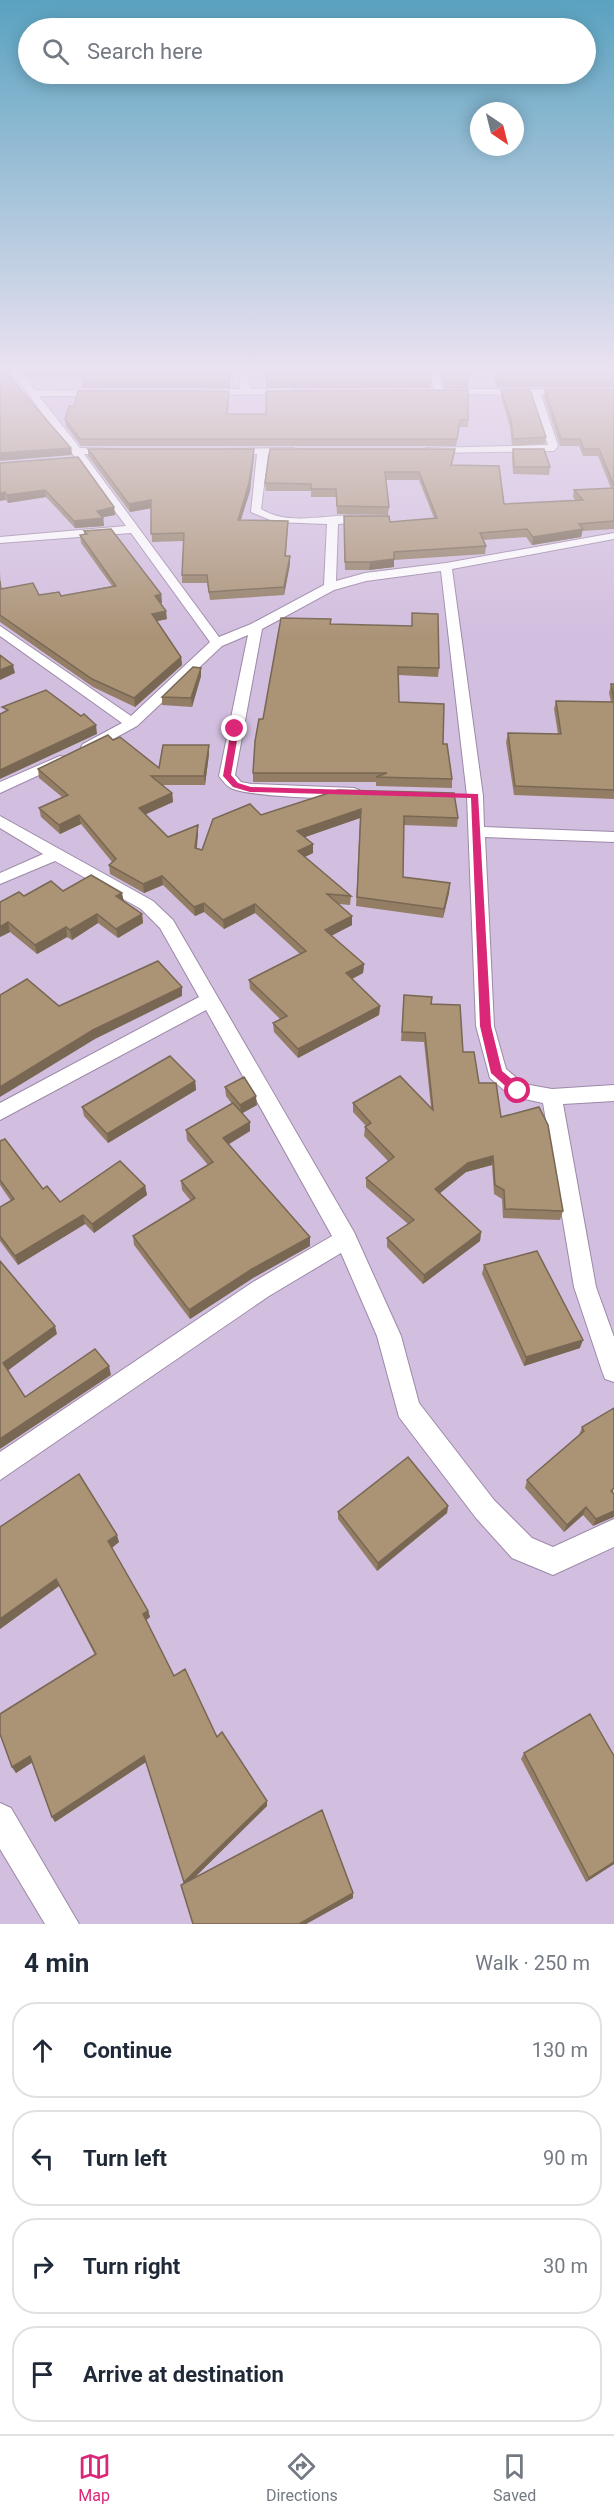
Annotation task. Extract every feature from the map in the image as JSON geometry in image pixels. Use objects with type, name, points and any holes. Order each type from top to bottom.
[{"type":"street","points":[[78,457],[135,529],[217,643]]},
{"type":"street","points":[[262,457],[255,510],[259,515],[276,519],[375,519]]},
{"type":"street","points":[[330,587],[333,520]]},
{"type":"street","points":[[0,540],[135,529]]},
{"type":"street","points":[[0,788],[77,753],[132,723],[217,643],[256,627],[330,587],[365,577],[446,567],[614,536]]},
{"type":"street","points":[[446,567],[469,795],[478,832],[485,1026],[497,1073],[518,1091],[552,1097],[614,1093]]},
{"type":"street","points":[[256,627],[227,776],[236,785],[250,789],[367,793]]},
{"type":"street","points":[[0,630],[132,723]]},
{"type":"street","points":[[0,821],[147,905],[167,924],[212,999],[346,1239],[388,1336],[408,1409],[485,1509],[522,1548],[553,1561],[586,1548],[614,1532]]},
{"type":"street","points":[[478,832],[614,837]]},
{"type":"street","points":[[0,879],[56,855]]},
{"type":"street","points":[[0,1112],[212,999]]},
{"type":"street","points":[[552,1097],[585,1287],[614,1371]]},
{"type":"street","points":[[0,1467],[261,1288],[346,1239]]},
{"type":"street","points":[[0,1819],[63,1924]]},
{"type":"building","points":[[78,457],[114,507],[97,511],[103,518],[74,521],[45,490],[7,495],[5,492],[0,493],[0,463]]},
{"type":"building","points":[[94,457],[253,457],[249,483],[238,520],[288,521],[285,556],[290,556],[284,587],[209,592],[207,575],[182,575],[184,533],[151,534],[151,500],[129,504]]},
{"type":"building","points":[[269,457],[453,457],[451,465],[499,466],[504,504],[583,500],[574,490],[614,488],[614,521],[579,524],[583,529],[533,537],[527,529],[480,533],[486,546],[394,552],[394,559],[345,562],[344,516],[389,516],[390,522],[437,518],[419,472],[385,472],[389,507],[337,506],[336,489],[311,489],[311,484],[265,483]]},
{"type":"building","points":[[513,457],[547,457],[550,467],[514,467]]},
{"type":"building","points":[[602,457],[614,457],[614,486]]},
{"type":"building","points":[[111,529],[161,594],[155,596],[166,611],[152,614],[181,657],[134,698],[92,679],[0,615],[0,581],[1,589],[33,583],[39,595],[59,592],[61,596],[116,586],[80,535],[87,534],[84,531]]},
{"type":"building","points":[[412,613],[438,614],[439,668],[398,667],[399,702],[444,704],[443,744],[447,744],[452,779],[376,777],[387,773],[253,773],[255,741],[259,719],[263,719],[281,618],[331,619],[330,624],[412,626]]},
{"type":"building","points":[[0,655],[13,665],[0,670]]},
{"type":"building","points":[[193,667],[201,668],[191,698],[162,697]]},
{"type":"building","points":[[611,684],[614,684],[614,700]]},
{"type":"building","points":[[46,690],[81,716],[84,714],[96,725],[0,770],[0,714],[8,710],[2,707]]},
{"type":"building","points":[[556,701],[614,702],[614,790],[515,786],[508,733],[561,734]]},
{"type":"building","points":[[108,735],[113,740],[120,737],[159,768],[163,745],[209,745],[204,776],[151,776],[172,793],[139,808],[168,837],[198,825],[195,848],[202,850],[213,819],[250,804],[261,815],[338,790],[454,793],[458,818],[404,816],[403,877],[450,883],[444,909],[357,897],[361,809],[297,831],[313,844],[298,851],[351,896],[327,894],[352,916],[325,930],[364,964],[346,973],[380,1006],[298,1049],[273,1023],[287,1016],[249,980],[306,951],[255,904],[223,920],[204,903],[194,907],[162,876],[143,884],[109,865],[116,859],[79,815],[59,825],[39,808],[68,795],[38,769]]},
{"type":"building","points":[[91,875],[122,893],[116,896],[142,914],[116,929],[97,914],[70,930],[66,927],[35,945],[8,922],[0,927],[0,902],[19,892],[24,896],[51,881],[63,891]]},
{"type":"building","points":[[158,961],[182,987],[93,1030],[0,1087],[0,995],[27,979],[59,1006]]},
{"type":"building","points":[[404,995],[432,997],[431,1004],[460,1005],[463,1052],[474,1052],[479,1083],[496,1083],[501,1117],[539,1107],[548,1125],[563,1211],[505,1209],[504,1190],[495,1185],[493,1156],[468,1163],[435,1189],[481,1232],[424,1275],[387,1238],[414,1220],[366,1178],[394,1157],[365,1127],[371,1123],[353,1103],[400,1076],[433,1110],[425,1033],[402,1032]]},
{"type":"building","points":[[170,1056],[195,1081],[107,1134],[82,1107]]},
{"type":"building","points":[[244,1077],[256,1096],[240,1105],[225,1087]]},
{"type":"building","points":[[233,1103],[250,1122],[223,1138],[310,1237],[252,1269],[189,1310],[133,1236],[195,1198],[181,1181],[213,1162],[186,1130]]},
{"type":"building","points":[[5,1139],[43,1189],[47,1186],[60,1202],[120,1161],[145,1186],[92,1224],[83,1215],[15,1256],[0,1236],[0,1207],[14,1199],[0,1180],[0,1141]]},
{"type":"building","points":[[537,1251],[583,1340],[526,1357],[484,1265]]},
{"type":"building","points":[[0,1261],[55,1326],[3,1363],[25,1397],[95,1349],[109,1366],[0,1439]]},
{"type":"building","points":[[614,1408],[614,1488],[611,1491],[614,1494],[614,1511],[596,1519],[586,1507],[567,1525],[527,1480],[584,1431],[582,1427]]},
{"type":"building","points":[[408,1457],[448,1506],[378,1563],[338,1512]]},
{"type":"building","points":[[79,1474],[117,1535],[108,1541],[148,1611],[143,1614],[174,1676],[185,1669],[217,1737],[222,1732],[267,1801],[184,1882],[144,1756],[52,1817],[30,1756],[12,1767],[0,1734],[0,1714],[96,1654],[56,1579],[0,1619],[0,1527]]},
{"type":"building","points":[[590,1714],[614,1756],[614,1862],[589,1878],[524,1753]]},
{"type":"building","points":[[322,1810],[353,1893],[299,1924],[193,1924],[181,1885]]},
{"type":"route","points":[[235,729],[227,776],[236,785],[250,789],[475,796],[485,1026],[497,1073],[506,1084],[518,1091]]}]
